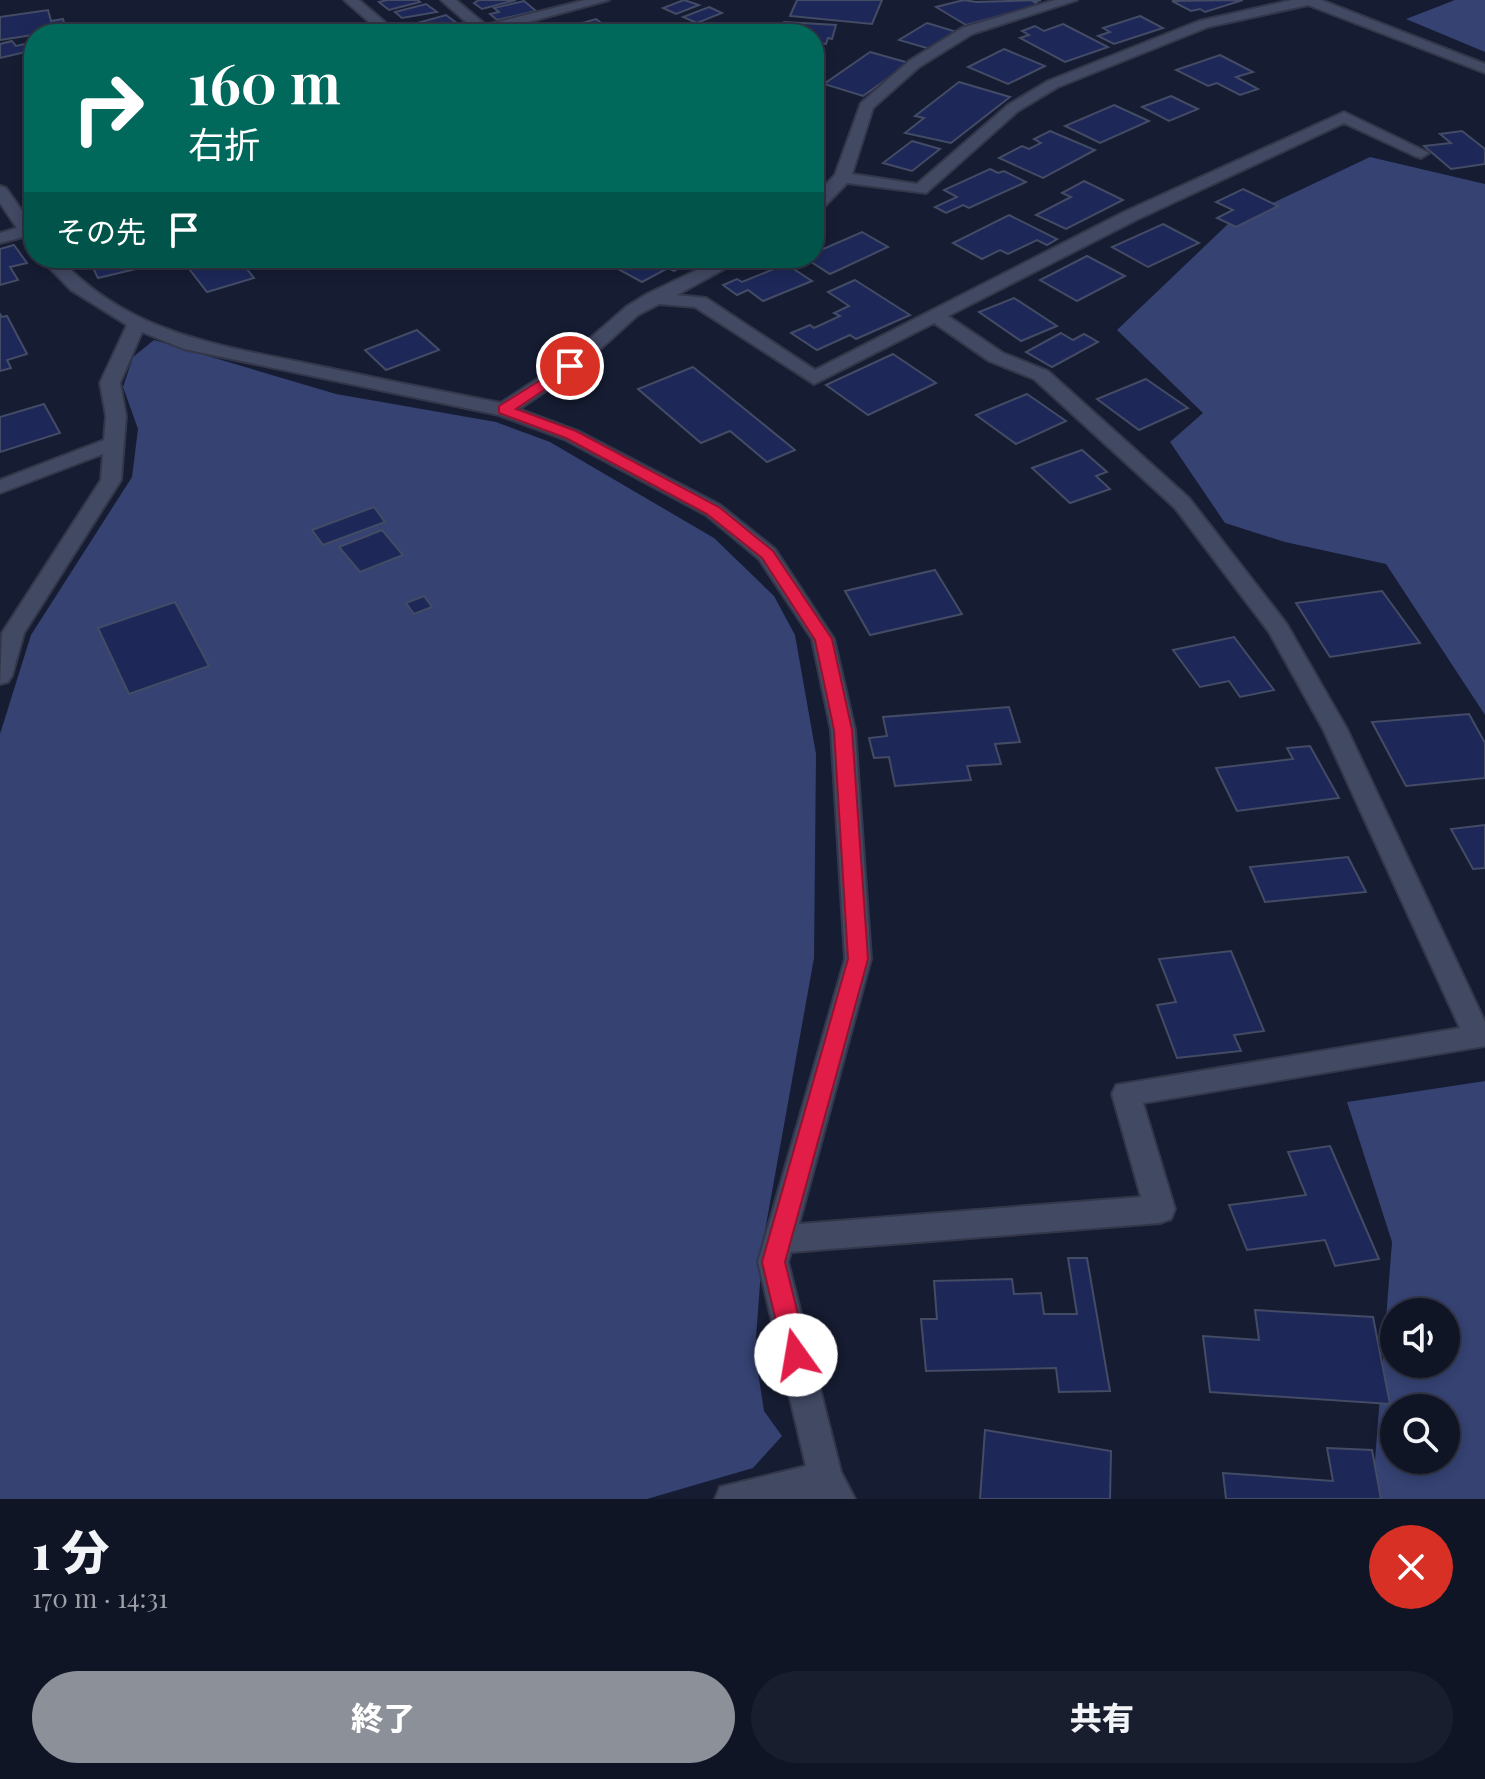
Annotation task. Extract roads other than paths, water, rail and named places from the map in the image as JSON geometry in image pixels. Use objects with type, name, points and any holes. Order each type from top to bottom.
[{"type":"street","points":[[351,0],[380,24]]},
{"type":"street","points":[[448,0],[477,24]]},
{"type":"street","points":[[508,24],[602,0]]},
{"type":"street","points":[[824,197],[843,177],[866,106],[914,64],[967,31],[1070,0]]},
{"type":"street","points":[[843,177],[920,190],[1013,108],[1053,84],[1204,24],[1309,0],[1485,69]]},
{"type":"street","points":[[653,298],[700,302],[814,378],[1130,216],[1344,117],[1421,153]]},
{"type":"street","points":[[0,191],[24,221]]},
{"type":"street","points":[[0,238],[24,229]]},
{"type":"street","points":[[57,268],[136,325],[184,343],[504,410],[571,435],[713,510],[767,554],[823,639],[843,730],[858,959],[773,1262],[832,1489],[732,1499]]},
{"type":"street","points":[[504,410],[570,366],[632,311],[714,268]]},
{"type":"street","points":[[781,1239],[1160,1209],[1126,1094],[1478,1037],[1335,729],[1278,628],[1182,503],[1147,471],[1041,375],[996,357],[937,317]]},
{"type":"street","points":[[0,676],[13,633],[111,480],[116,416],[110,383],[136,325]]},
{"type":"street","points":[[0,487],[116,442]]}]
